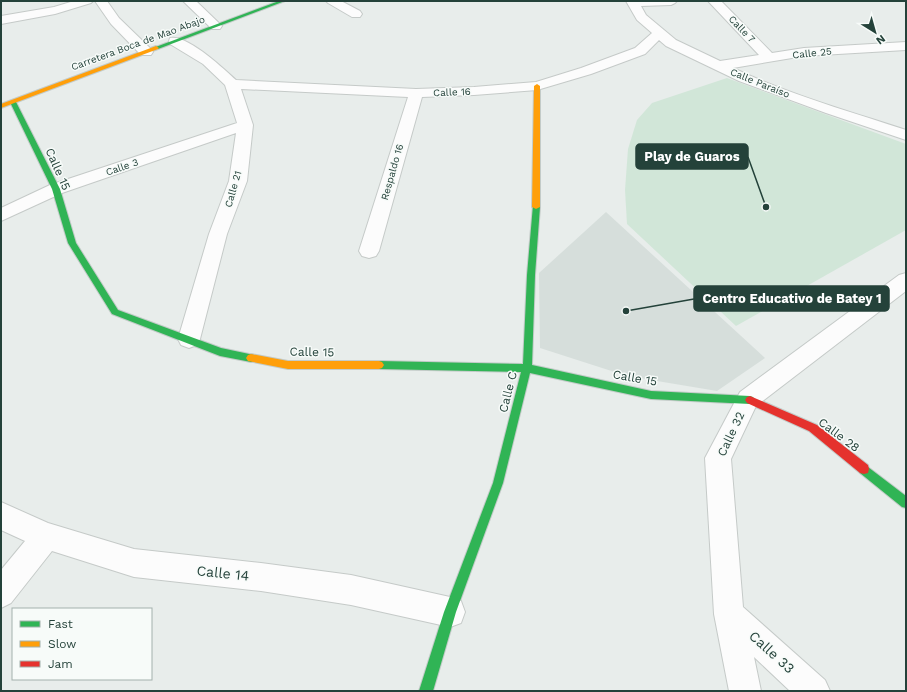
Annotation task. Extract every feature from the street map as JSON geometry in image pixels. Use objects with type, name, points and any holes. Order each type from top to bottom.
[{"type":"street","points":[[1,20],[56,10],[87,1]]},
{"type":"street","points":[[101,1],[115,21],[146,52]]},
{"type":"street","points":[[189,1],[216,26]]},
{"type":"street","name":"Carretera Boca de Mao Abajo","points":[[1,106],[283,1]]},
{"type":"street","points":[[332,1],[356,14]]},
{"type":"street","points":[[632,2],[671,1]]},
{"type":"street","name":"Calle 7","points":[[714,1],[769,58]]},
{"type":"street","name":"Calle Paraíso","points":[[632,2],[641,17],[671,43],[718,66],[744,78],[831,110],[905,134]]},
{"type":"street","name":"Calle 16","points":[[232,84],[416,93],[474,91],[537,86],[586,71],[640,51],[659,33]]},
{"type":"street","name":"Calle 21","points":[[175,41],[208,61],[232,84],[245,125],[238,181],[218,234],[188,339]]},
{"type":"street","name":"Calle 25","points":[[718,66],[804,52],[906,46]]},
{"type":"street","name":"Calle C","points":[[426,691],[450,612],[498,483],[527,368],[530,275],[536,209],[537,86]]},
{"type":"street","name":"Respaldo 16","points":[[369,251],[416,93]]},
{"type":"street","name":"Calle 15","points":[[13,102],[56,189],[72,242],[115,312],[220,352],[288,365],[413,365],[527,368],[651,395],[748,399]]},
{"type":"street","name":"Calle 3","points":[[1,215],[56,189],[245,125]]},
{"type":"street","name":"Calle 32","points":[[745,691],[729,614],[718,458],[748,399],[906,280]]},
{"type":"street","name":"Calle 28","points":[[748,399],[812,428],[906,503]]},
{"type":"street","name":"Calle 14","points":[[1,516],[47,536],[134,563],[262,577],[351,590],[450,612]]},
{"type":"street","points":[[1,594],[47,536]]},
{"type":"street","name":"Calle 33","points":[[729,614],[814,691]]},
{"type":"shaded area","points":[[606,212],[765,358],[717,391],[627,376],[540,348],[539,273]]},
{"type":"green space","points":[[727,78],[906,144],[906,230],[736,326],[627,224],[625,190],[628,149],[637,120],[652,103]]},
{"type":"traffic: fast","points":[[156,48],[283,1]]},
{"type":"traffic: fast","points":[[13,102],[56,189],[72,243],[115,312],[220,352],[251,358]]},
{"type":"traffic: fast","points":[[426,691],[450,612],[498,483],[527,368],[536,207]]},
{"type":"traffic: fast","points":[[379,365],[527,368],[651,395],[750,400]]},
{"type":"traffic: fast","points":[[864,469],[906,503]]},
{"type":"traffic: slow","points":[[1,106],[156,48]]},
{"type":"traffic: slow","points":[[536,207],[537,86]]},
{"type":"traffic: slow","points":[[251,358],[288,365],[379,365]]},
{"type":"traffic: jam","points":[[750,400],[813,428],[864,469]]},
{"type":"place","name":"Play de Guaros","points":[[766,207]]},
{"type":"place","name":"Centro Educativo de Batey 1","points":[[626,311]]}]
